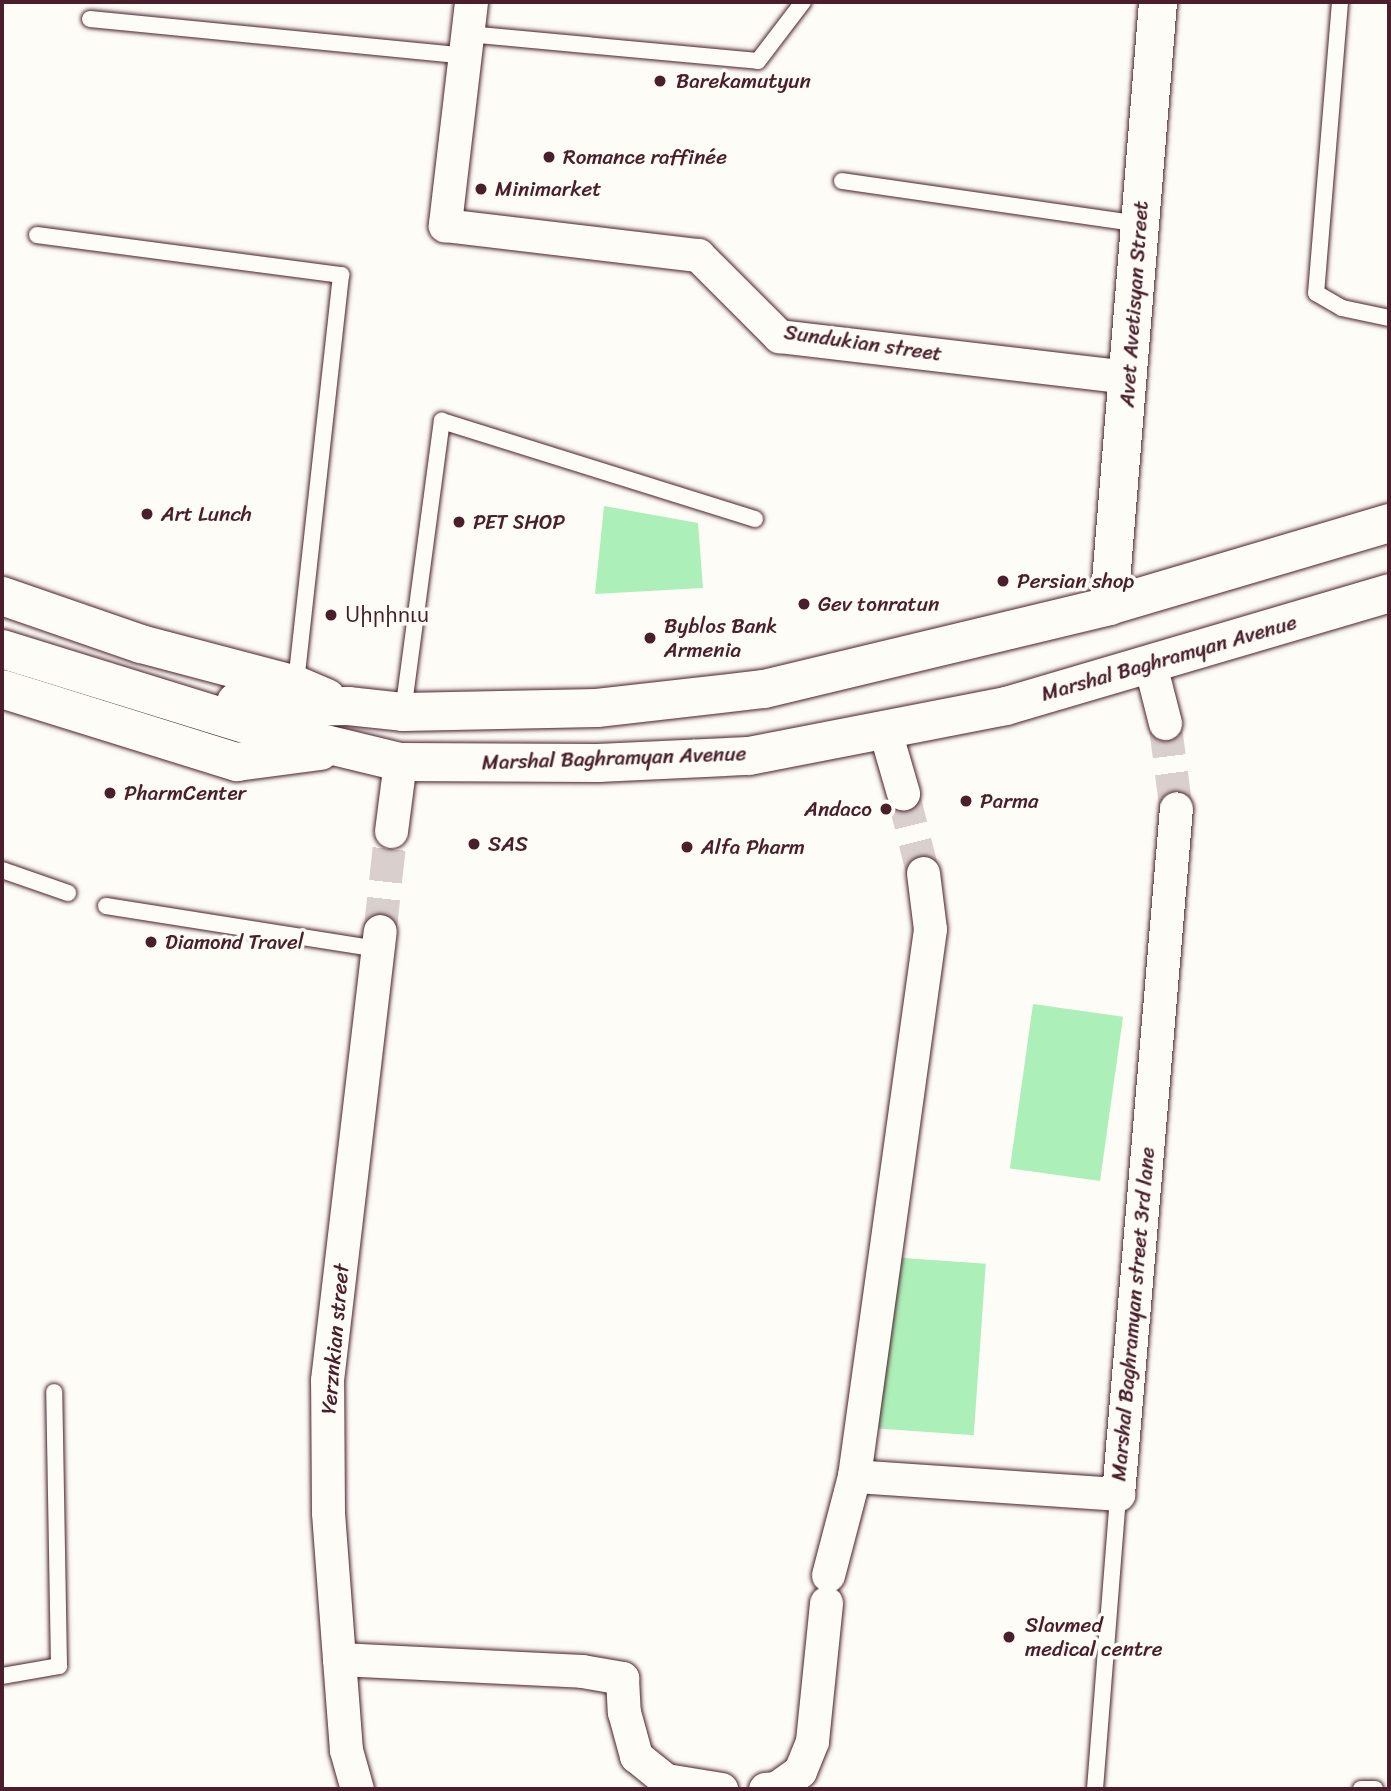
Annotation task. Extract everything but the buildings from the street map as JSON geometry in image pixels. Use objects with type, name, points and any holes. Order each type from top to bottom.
[{"type":"main road","name":"Avet Avetisyan Street","points":[[1109,606],[1158,2]]},
{"type":"main road","name":"Marshal Baghramyan Avenue","points":[[2,649],[253,717],[348,706],[403,712],[597,708],[764,689],[1109,606],[1389,523]]},
{"type":"main road","name":"Marshal Baghramyan Avenue","points":[[2,629],[340,748],[400,762],[598,763],[749,756],[1006,706],[1389,593]]},
{"type":"main road","points":[[2,596],[141,643],[296,685],[348,706]]},
{"type":"main road","points":[[2,689],[237,761],[340,748]]},
{"type":"street","name":"Sundukian street","points":[[468,31],[445,225],[698,255],[779,336],[1128,377]]},
{"type":"street","points":[[1150,664],[1165,723]]},
{"type":"street","points":[[886,731],[903,793]]},
{"type":"street","points":[[391,831],[400,762]]},
{"type":"street","name":"Marshal Baghramyan street 3rd lane","points":[[854,1476],[1118,1494],[1176,808]]},
{"type":"street","points":[[765,1789],[776,1788],[800,1770],[812,1741],[827,1589],[854,1476],[930,929],[923,873]]},
{"type":"street","name":"Yerznkian street","points":[[357,1789],[346,1750],[328,1512],[327,1380],[379,940]]},
{"type":"street","points":[[339,1659],[582,1671],[622,1678],[624,1712],[636,1756],[666,1780],[721,1789]]},
{"type":"lane","points":[[90,19],[468,31],[758,61],[803,2]]},
{"type":"lane","points":[[1340,2],[1316,293],[1342,308],[1389,318]]},
{"type":"lane","points":[[842,181],[1140,224]]},
{"type":"lane","points":[[37,235],[341,275],[296,685]]},
{"type":"lane","points":[[403,712],[442,421],[755,519]]},
{"type":"lane","points":[[2,870],[68,893]]},
{"type":"lane","points":[[106,906],[379,940]]},
{"type":"lane","points":[[2,1676],[59,1667],[54,1392]]},
{"type":"lane","points":[[1095,1789],[1118,1494]]},
{"type":"lane","points":[[1360,1789],[1375,1789]]},
{"type":"green space","points":[[604,506],[698,523],[703,588],[595,594]]},
{"type":"green space","points":[[1033,1004],[1123,1017],[1100,1181],[1010,1168]]},
{"type":"green space","points":[[890,1257],[986,1264],[974,1435],[878,1429]]},
{"type":"tunnel","points":[[1165,723],[1176,808]]},
{"type":"tunnel","points":[[903,793],[923,873]]},
{"type":"tunnel","points":[[380,931],[391,831]]},
{"type":"place","name":"Barekamutyun","points":[[660,81]]},
{"type":"place","name":"Romance raffinée","points":[[549,157]]},
{"type":"place","name":"Minimarket","points":[[481,189]]},
{"type":"place","name":"Art Lunch","points":[[147,514]]},
{"type":"place","name":"PET SHOP","points":[[459,522]]},
{"type":"place","name":"Persian shop","points":[[1003,581]]},
{"type":"place","name":"Gev tonratun","points":[[804,604]]},
{"type":"place","name":"Սիրիուս","points":[[331,615]]},
{"type":"place","name":"Byblos Bank Armenia","points":[[650,638]]},
{"type":"place","name":"PharmCenter","points":[[110,793]]},
{"type":"place","name":"Parma","points":[[966,801]]},
{"type":"place","name":"Andaco","points":[[886,809]]},
{"type":"place","name":"SAS","points":[[474,844]]},
{"type":"place","name":"Alfa Pharm","points":[[687,847]]},
{"type":"place","name":"Diamond Travel","points":[[151,942]]},
{"type":"place","name":"Slavmed medical centre","points":[[1009,1637]]}]
